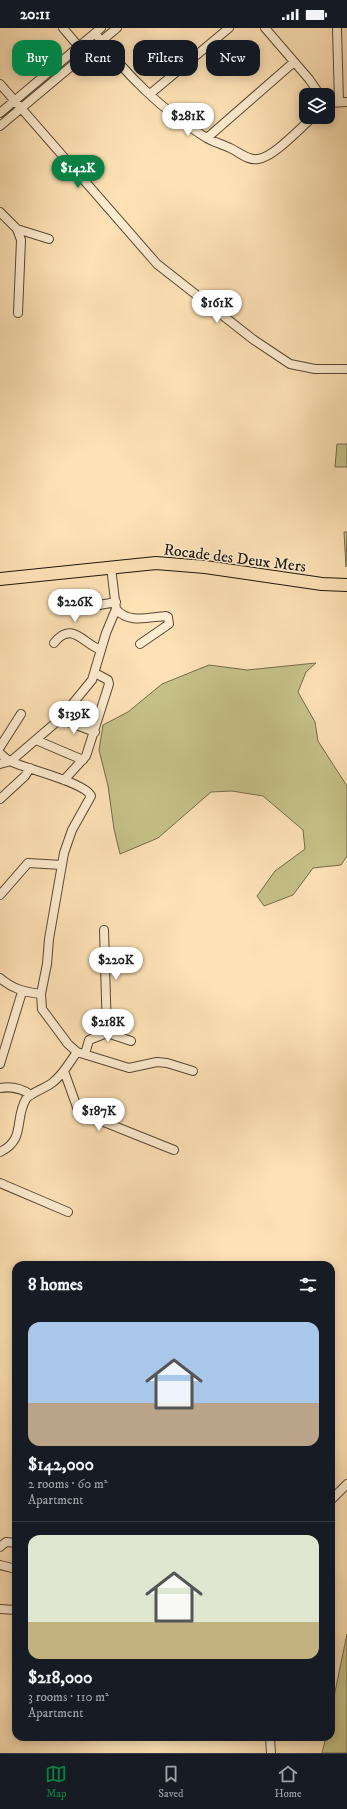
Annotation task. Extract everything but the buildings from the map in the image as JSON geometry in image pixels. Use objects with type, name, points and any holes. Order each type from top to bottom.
[{"type":"highway","name":"Rocade des Deux Mers","points":[[0,579],[156,563],[185,564],[322,584],[347,584]]},
{"type":"street","points":[[64,28],[73,40]]},
{"type":"street","points":[[103,40],[117,28]]},
{"type":"street","points":[[150,94],[229,28]]},
{"type":"street","points":[[265,28],[315,88]]},
{"type":"street","points":[[336,28],[343,102]]},
{"type":"street","points":[[87,40],[98,31]]},
{"type":"street","points":[[0,113],[70,54]]},
{"type":"street","points":[[207,138],[294,62]]},
{"type":"street","points":[[125,67],[150,94],[186,124],[207,138],[244,156],[257,160],[269,155],[305,124]]},
{"type":"street","points":[[0,126],[70,68]]},
{"type":"street","points":[[0,84],[157,264],[254,340],[290,364],[315,370],[347,370]]},
{"type":"street","points":[[0,212],[17,229],[21,240],[18,313]]},
{"type":"street","points":[[17,229],[49,239]]},
{"type":"street","points":[[111,567],[116,605],[120,614],[127,618],[168,617],[168,625],[140,644]]},
{"type":"street","points":[[88,607],[116,605]]},
{"type":"street","points":[[0,764],[11,761],[60,719],[92,680],[116,605]]},
{"type":"street","points":[[54,643],[59,637],[68,633],[74,633],[95,648],[101,650]]},
{"type":"street","points":[[64,780],[83,760],[95,732],[109,684],[108,680],[95,673]]},
{"type":"street","points":[[0,747],[21,714]]},
{"type":"street","points":[[60,719],[95,732]]},
{"type":"street","points":[[36,740],[83,760]]},
{"type":"street","points":[[0,753],[11,761],[64,780],[88,791],[91,796],[72,830],[62,865],[41,994],[43,1012],[68,1044],[81,1053],[129,1068],[157,1062],[167,1063],[193,1071]]},
{"type":"street","points":[[0,799],[25,776],[30,768]]},
{"type":"street","points":[[0,894],[28,863],[62,865]]},
{"type":"street","points":[[104,930],[107,1033]]},
{"type":"street","points":[[0,978],[8,985],[22,992],[41,994]]},
{"type":"street","points":[[0,1064],[22,992]]},
{"type":"street","points":[[0,1152],[9,1147],[15,1140],[25,1102],[31,1095],[43,1090],[53,1082],[81,1053],[90,1040],[107,1033],[131,1041]]},
{"type":"street","points":[[64,1071],[78,1110],[84,1114],[174,1150]]},
{"type":"street","points":[[0,1088],[16,1087],[23,1089],[31,1095]]},
{"type":"street","points":[[0,1184],[68,1212]]},
{"type":"street","points":[[335,1496],[347,1484]]},
{"type":"street","points":[[0,1547],[6,1542],[12,1543]]},
{"type":"street","points":[[0,1565],[12,1568]]},
{"type":"street","points":[[0,1609],[12,1610]]},
{"type":"street","points":[[270,1741],[271,1753]]},
{"type":"shaded area","points":[[337,444],[347,444],[347,467],[335,467]]},
{"type":"shaded area","points":[[344,532],[347,532],[346,567]]},
{"type":"shaded area","points":[[316,663],[306,672],[298,692],[315,722],[318,741],[347,786],[347,856],[341,865],[313,868],[293,895],[264,906],[257,896],[275,871],[305,849],[303,830],[263,796],[232,791],[211,792],[158,838],[120,854],[114,829],[108,786],[99,750],[103,725],[128,712],[162,684],[209,665],[247,670]]},
{"type":"shaded area","points":[[347,1634],[347,1753],[322,1753],[325,1741],[335,1741],[335,1692]]}]
